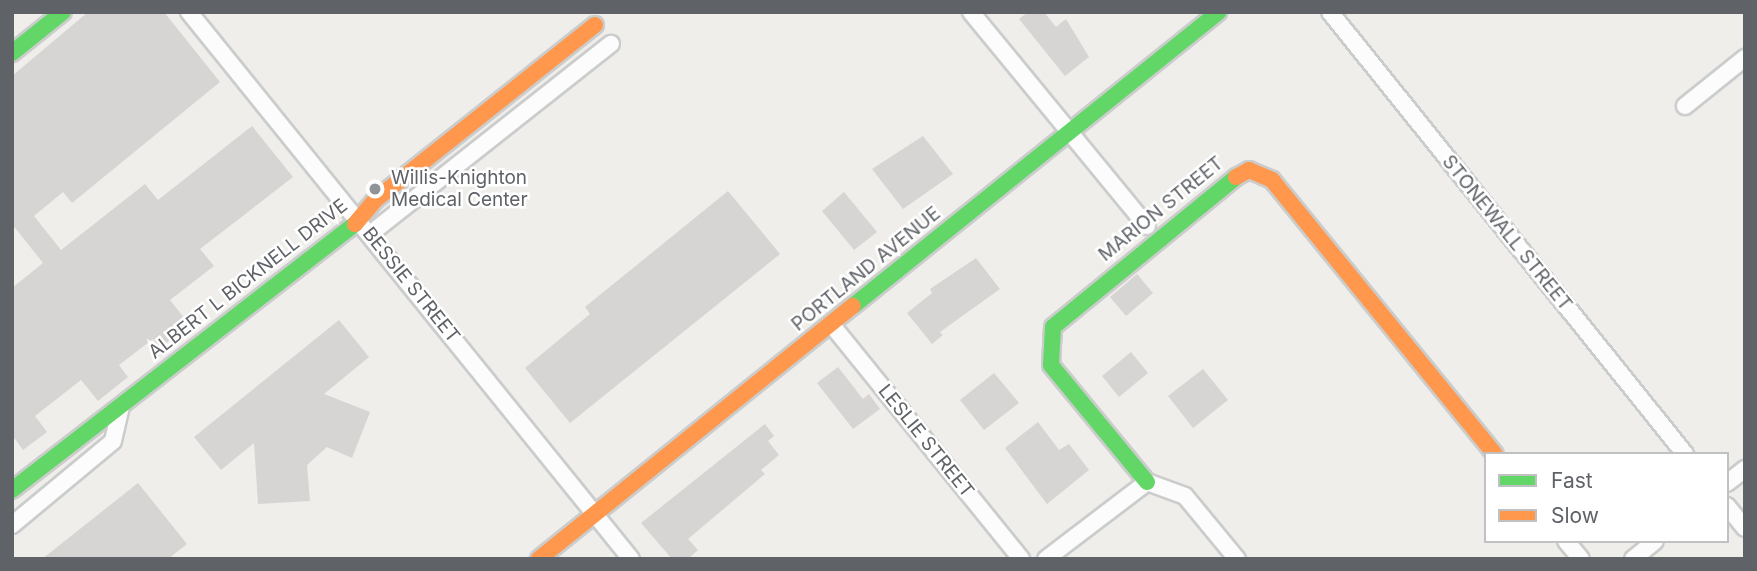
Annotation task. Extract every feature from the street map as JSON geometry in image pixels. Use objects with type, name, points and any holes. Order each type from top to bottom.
[{"type":"street","points":[[12,53],[62,12]]},
{"type":"street","name":"BESSIE STREET","points":[[189,12],[631,559]]},
{"type":"street","name":"MARION STREET","points":[[971,12],[1068,134],[1147,226]]},
{"type":"street","name":"PORTLAND AVENUE","points":[[539,559],[1219,12]]},
{"type":"street","name":"STONEWALL STREET","points":[[1330,12],[1683,452]]},
{"type":"street","name":"ALBERT L BICKNELL DRIVE","points":[[12,490],[359,221],[376,200],[595,25]]},
{"type":"street","name":"ALBERT L BICKNELL DRIVE","points":[[370,234],[611,44]]},
{"type":"street","points":[[1685,106],[1745,58]]},
{"type":"street","name":"MARION STREET","points":[[1147,482],[1051,365],[1049,346],[1054,327],[1221,185],[1249,170],[1272,180],[1493,452]]},
{"type":"street","name":"LESLIE STREET","points":[[831,324],[1021,559]]},
{"type":"street","points":[[12,525],[113,442],[121,406]]},
{"type":"street","points":[[1729,481],[1745,469]]},
{"type":"street","points":[[1046,559],[1147,482],[1185,496],[1237,559]]},
{"type":"street","points":[[1729,508],[1745,528]]},
{"type":"street","points":[[1568,543],[1581,559]]},
{"type":"street","points":[[1633,559],[1653,543]]},
{"type":"building","points":[[88,12],[164,12],[220,82],[72,203],[63,192],[34,216],[61,250],[145,184],[158,200],[252,126],[293,177],[200,249],[214,266],[170,300],[189,324],[160,348],[153,339],[119,365],[128,377],[98,401],[81,380],[35,416],[47,432],[23,450],[12,435],[12,288],[43,263],[12,224],[12,76]]},
{"type":"building","points":[[1028,12],[1044,12],[1056,27],[1066,19],[1089,57],[1065,76],[1019,19]]},
{"type":"building","points":[[923,136],[953,174],[903,209],[872,169]]},
{"type":"building","points":[[728,191],[780,254],[570,423],[525,368],[590,314],[585,307]]},
{"type":"building","points":[[844,192],[877,232],[854,250],[822,211]]},
{"type":"building","points":[[976,258],[1000,289],[940,332],[943,335],[932,344],[907,313],[932,293],[930,289]]},
{"type":"building","points":[[1137,274],[1153,293],[1126,316],[1110,297]]},
{"type":"building","points":[[339,320],[369,357],[324,394],[370,412],[352,458],[327,447],[307,465],[310,501],[258,504],[254,443],[221,470],[194,437]]},
{"type":"building","points":[[1131,352],[1148,373],[1119,397],[1102,376]]},
{"type":"building","points":[[838,367],[863,399],[869,394],[880,409],[853,429],[817,383]]},
{"type":"building","points":[[1203,369],[1228,400],[1193,428],[1168,396]]},
{"type":"building","points":[[994,373],[1019,403],[984,430],[960,400]]},
{"type":"building","points":[[1038,422],[1059,450],[1069,444],[1089,470],[1047,504],[1005,448]]},
{"type":"building","points":[[765,424],[774,436],[768,441],[779,455],[761,470],[765,474],[688,539],[698,550],[688,559],[672,559],[641,523]]},
{"type":"building","points":[[138,483],[187,544],[168,559],[42,559]]},
{"type":"traffic: fast","points":[[12,53],[63,12]]},
{"type":"traffic: fast","points":[[853,306],[1219,12]]},
{"type":"traffic: fast","points":[[1147,482],[1051,365],[1053,327],[1236,177]]},
{"type":"traffic: fast","points":[[12,490],[355,224]]},
{"type":"traffic: slow","points":[[355,224],[375,200],[595,25]]},
{"type":"traffic: slow","points":[[1236,177],[1249,170],[1272,180],[1493,452]]},
{"type":"traffic: slow","points":[[539,559],[853,306]]},
{"type":"place","name":"Willis-Knighton Medical Center","points":[[375,189]]}]
